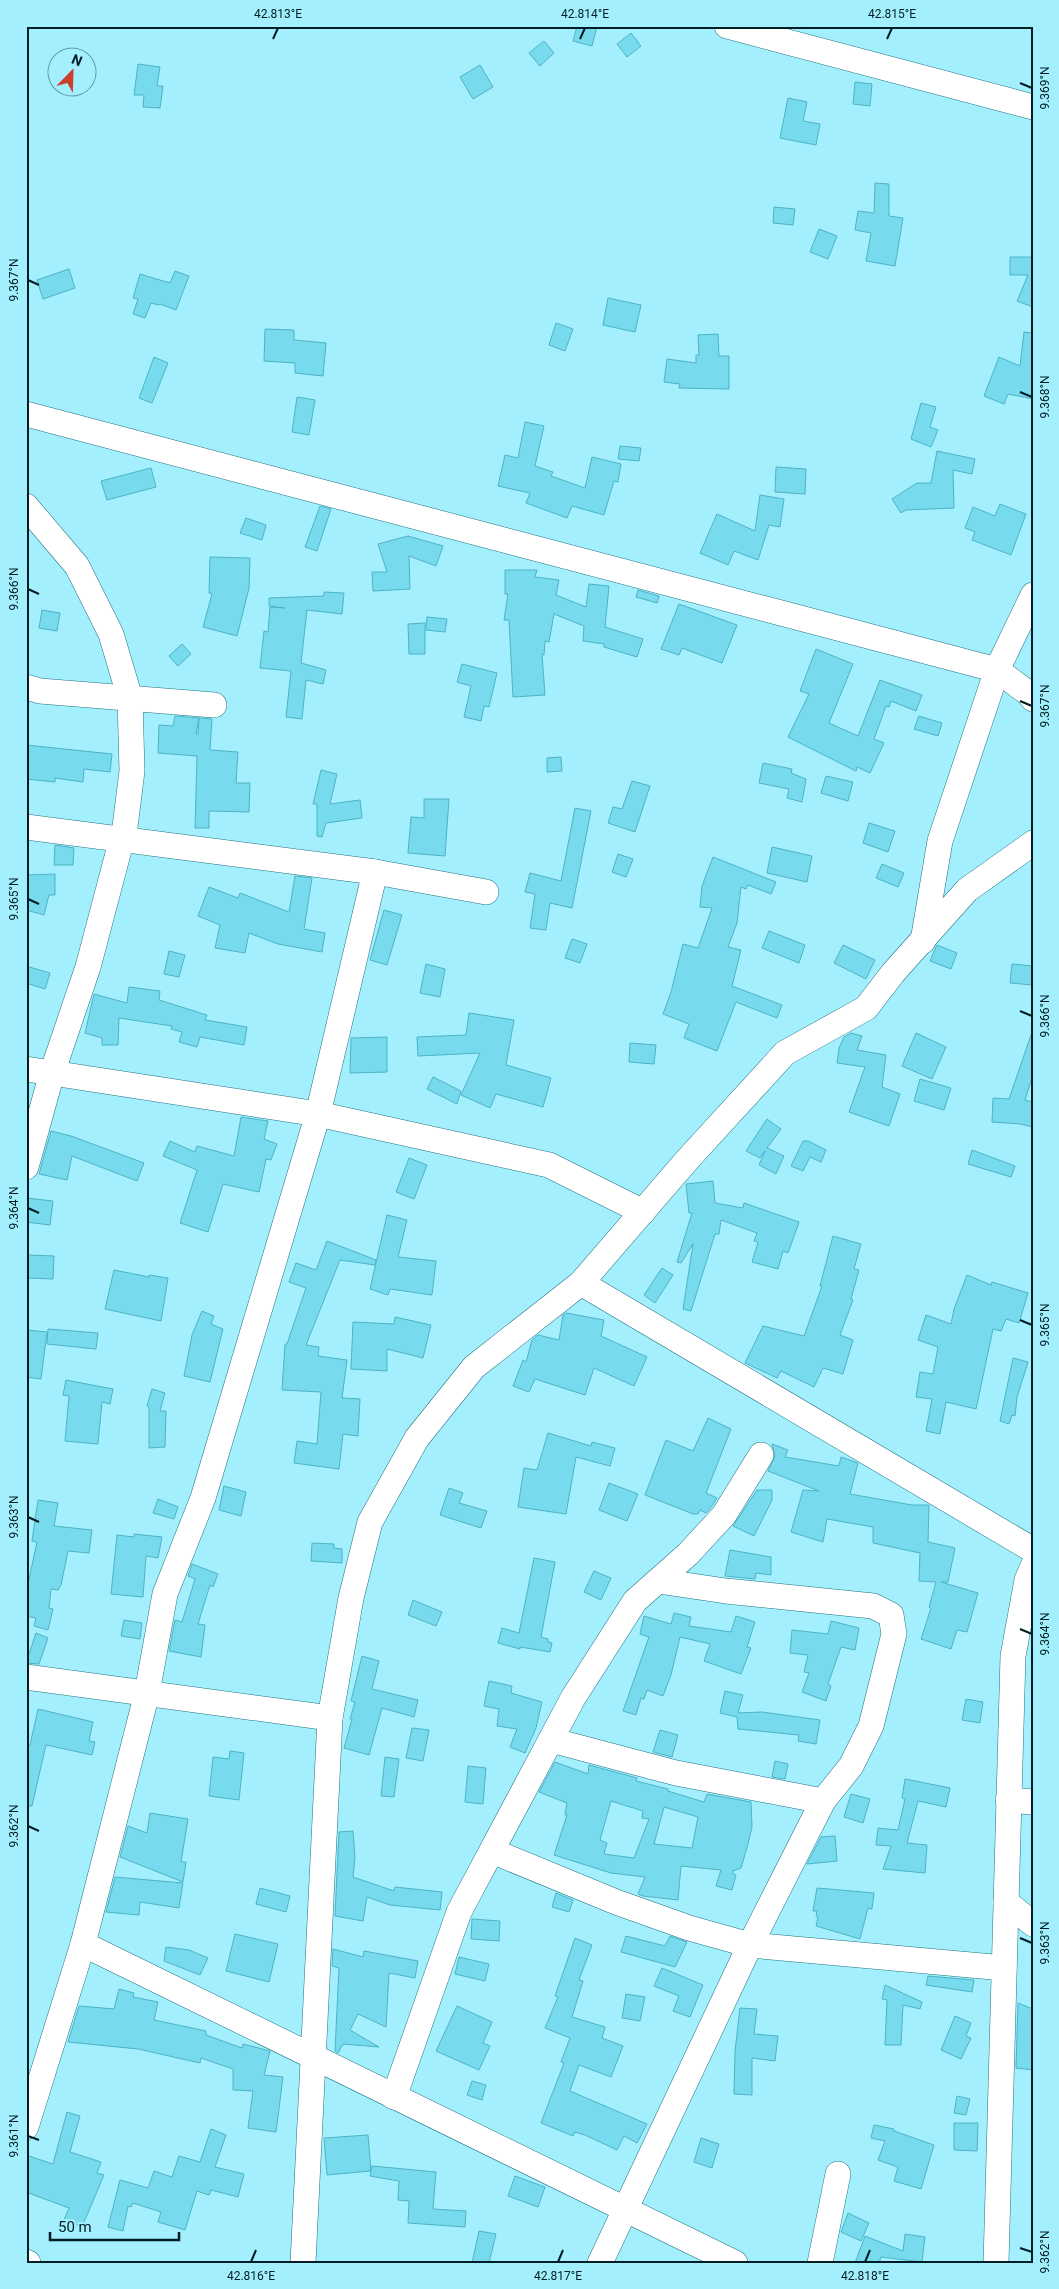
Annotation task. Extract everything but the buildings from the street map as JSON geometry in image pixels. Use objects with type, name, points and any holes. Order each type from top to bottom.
[{"type":"street","points":[[727,26],[1033,107]]},
{"type":"street","points":[[26,414],[997,670],[1028,693],[1033,699]]},
{"type":"street","points":[[26,506],[77,566],[111,634],[130,698],[132,771],[122,839],[88,967],[52,1073],[26,1167]]},
{"type":"street","points":[[922,941],[940,841],[997,670],[1033,595]]},
{"type":"street","points":[[26,687],[40,691],[214,705]]},
{"type":"street","points":[[26,827],[375,872],[486,892]]},
{"type":"street","points":[[303,2263],[330,1718],[351,1598],[370,1522],[417,1438],[474,1367],[581,1283],[785,1052],[866,1008],[967,890],[1033,843]]},
{"type":"street","points":[[26,2127],[83,1944],[147,1693],[165,1594],[203,1498],[318,1114],[375,872]]},
{"type":"street","points":[[26,1070],[318,1114],[549,1165],[643,1212]]},
{"type":"street","points":[[581,1283],[1033,1550]]},
{"type":"street","points":[[394,2097],[459,1912],[573,1698],[635,1601],[688,1554],[724,1515],[761,1455]]},
{"type":"street","points":[[996,2263],[1012,1656],[1027,1580],[1033,1566]]},
{"type":"street","points":[[600,2263],[750,1945],[823,1801],[851,1766],[871,1726],[894,1634],[891,1615],[873,1606],[726,1591],[658,1581]]},
{"type":"street","points":[[26,1677],[330,1718]]},
{"type":"street","points":[[551,1740],[676,1773],[823,1801]]},
{"type":"street","points":[[1008,1800],[1033,1802]]},
{"type":"street","points":[[492,1851],[616,1902],[689,1928],[750,1945],[1004,1968]]},
{"type":"street","points":[[1006,1902],[1033,1924]]},
{"type":"street","points":[[83,1944],[735,2263]]},
{"type":"street","points":[[820,2263],[838,2174]]}]
